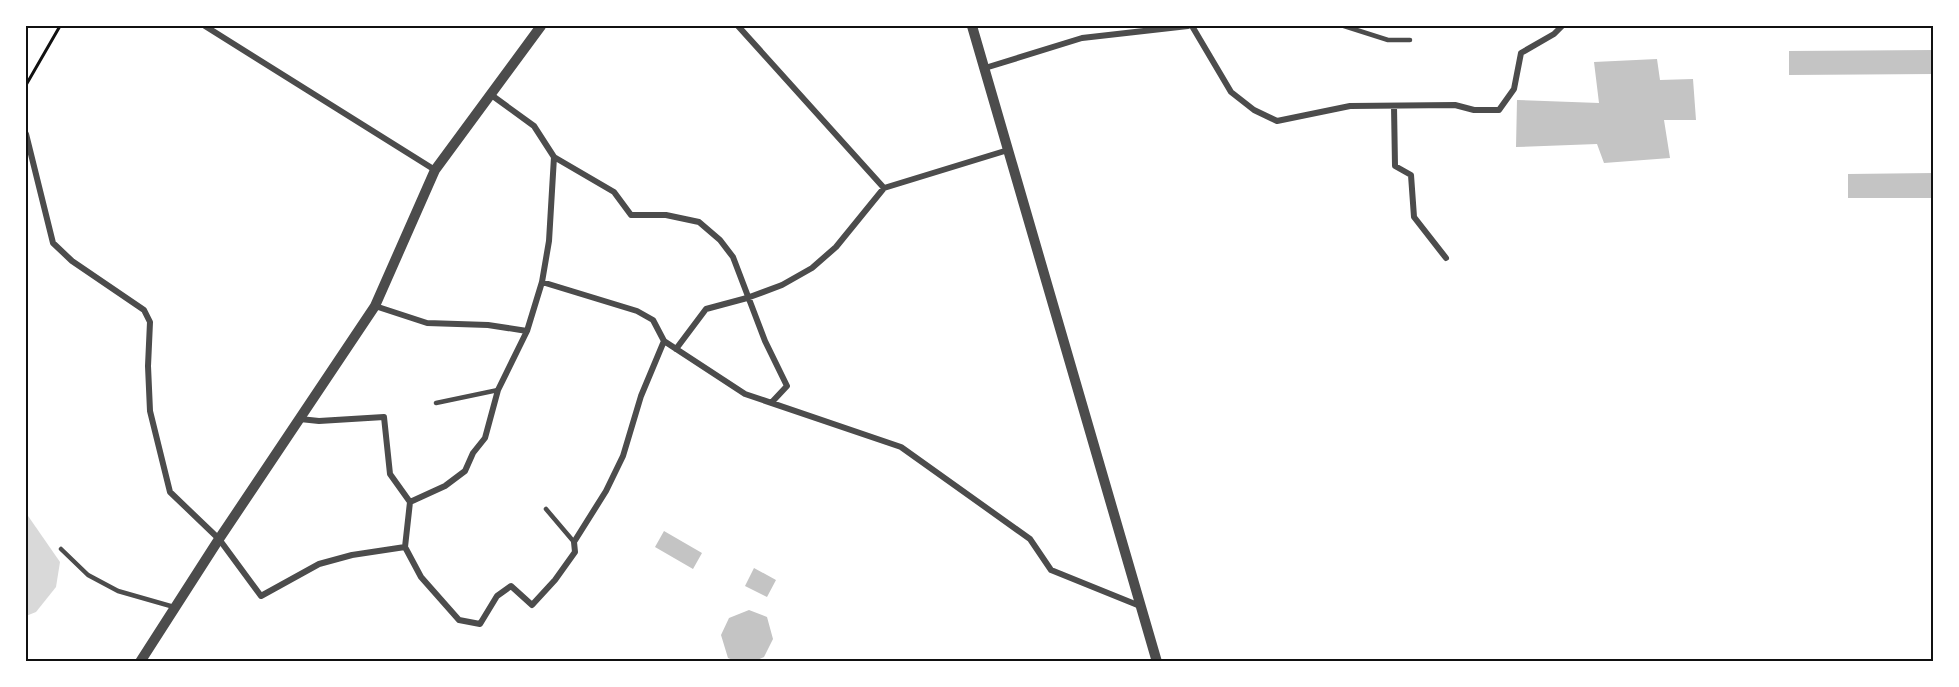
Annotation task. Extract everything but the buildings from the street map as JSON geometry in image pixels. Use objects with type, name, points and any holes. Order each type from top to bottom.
[{"type":"street","points":[[205,26],[435,170]]},
{"type":"street","points":[[141,662],[219,539],[375,306],[435,170],[540,26]]},
{"type":"street","points":[[738,26],[884,188]]},
{"type":"street","points":[[972,26],[1157,662]]},
{"type":"street","points":[[985,68],[1082,38],[1151,28],[1190,26],[1231,92],[1254,111],[1277,121],[1350,106],[1455,105],[1474,111],[1499,111],[1514,89],[1521,53],[1554,34],[1562,26]]},
{"type":"street","points":[[490,93],[534,126],[554,157],[614,192],[630,214],[666,215],[699,222],[720,240],[733,257],[747,298],[788,386],[771,402]]},
{"type":"street","points":[[1394,106],[1395,166],[1411,175],[1414,216],[1446,258]]},
{"type":"street","points":[[26,134],[53,243],[72,261],[144,310],[150,322],[150,411],[170,492],[219,539],[261,596],[319,564],[352,555],[405,547]]},
{"type":"street","points":[[676,349],[706,309],[747,298],[782,285],[812,268],[836,247],[884,188],[1009,150]]},
{"type":"street","points":[[410,502],[445,486],[465,471],[472,453],[486,438],[498,390],[527,331],[542,282],[549,241],[554,157]]},
{"type":"street","points":[[542,282],[637,310],[653,320],[664,341],[745,394],[901,447],[1030,539],[1051,570],[1141,606]]},
{"type":"street","points":[[375,306],[427,323],[488,325],[527,331]]},
{"type":"street","points":[[300,418],[319,421],[384,417],[390,474],[410,502],[405,547],[421,577],[459,620],[480,624],[497,596],[511,586],[532,605],[555,580],[575,552],[574,542],[606,491],[622,456],[641,396],[664,341]]},
{"type":"lane","points":[[1344,26],[1388,40],[1410,40]]},
{"type":"lane","points":[[436,403],[498,390]]},
{"type":"lane","points":[[546,509],[574,542]]},
{"type":"lane","points":[[62,549],[88,575],[118,591],[175,607]]},
{"type":"path","points":[[26,84],[60,26]]},
{"type":"shaded area","points":[[26,513],[60,562],[56,587],[36,612],[26,616]]}]
